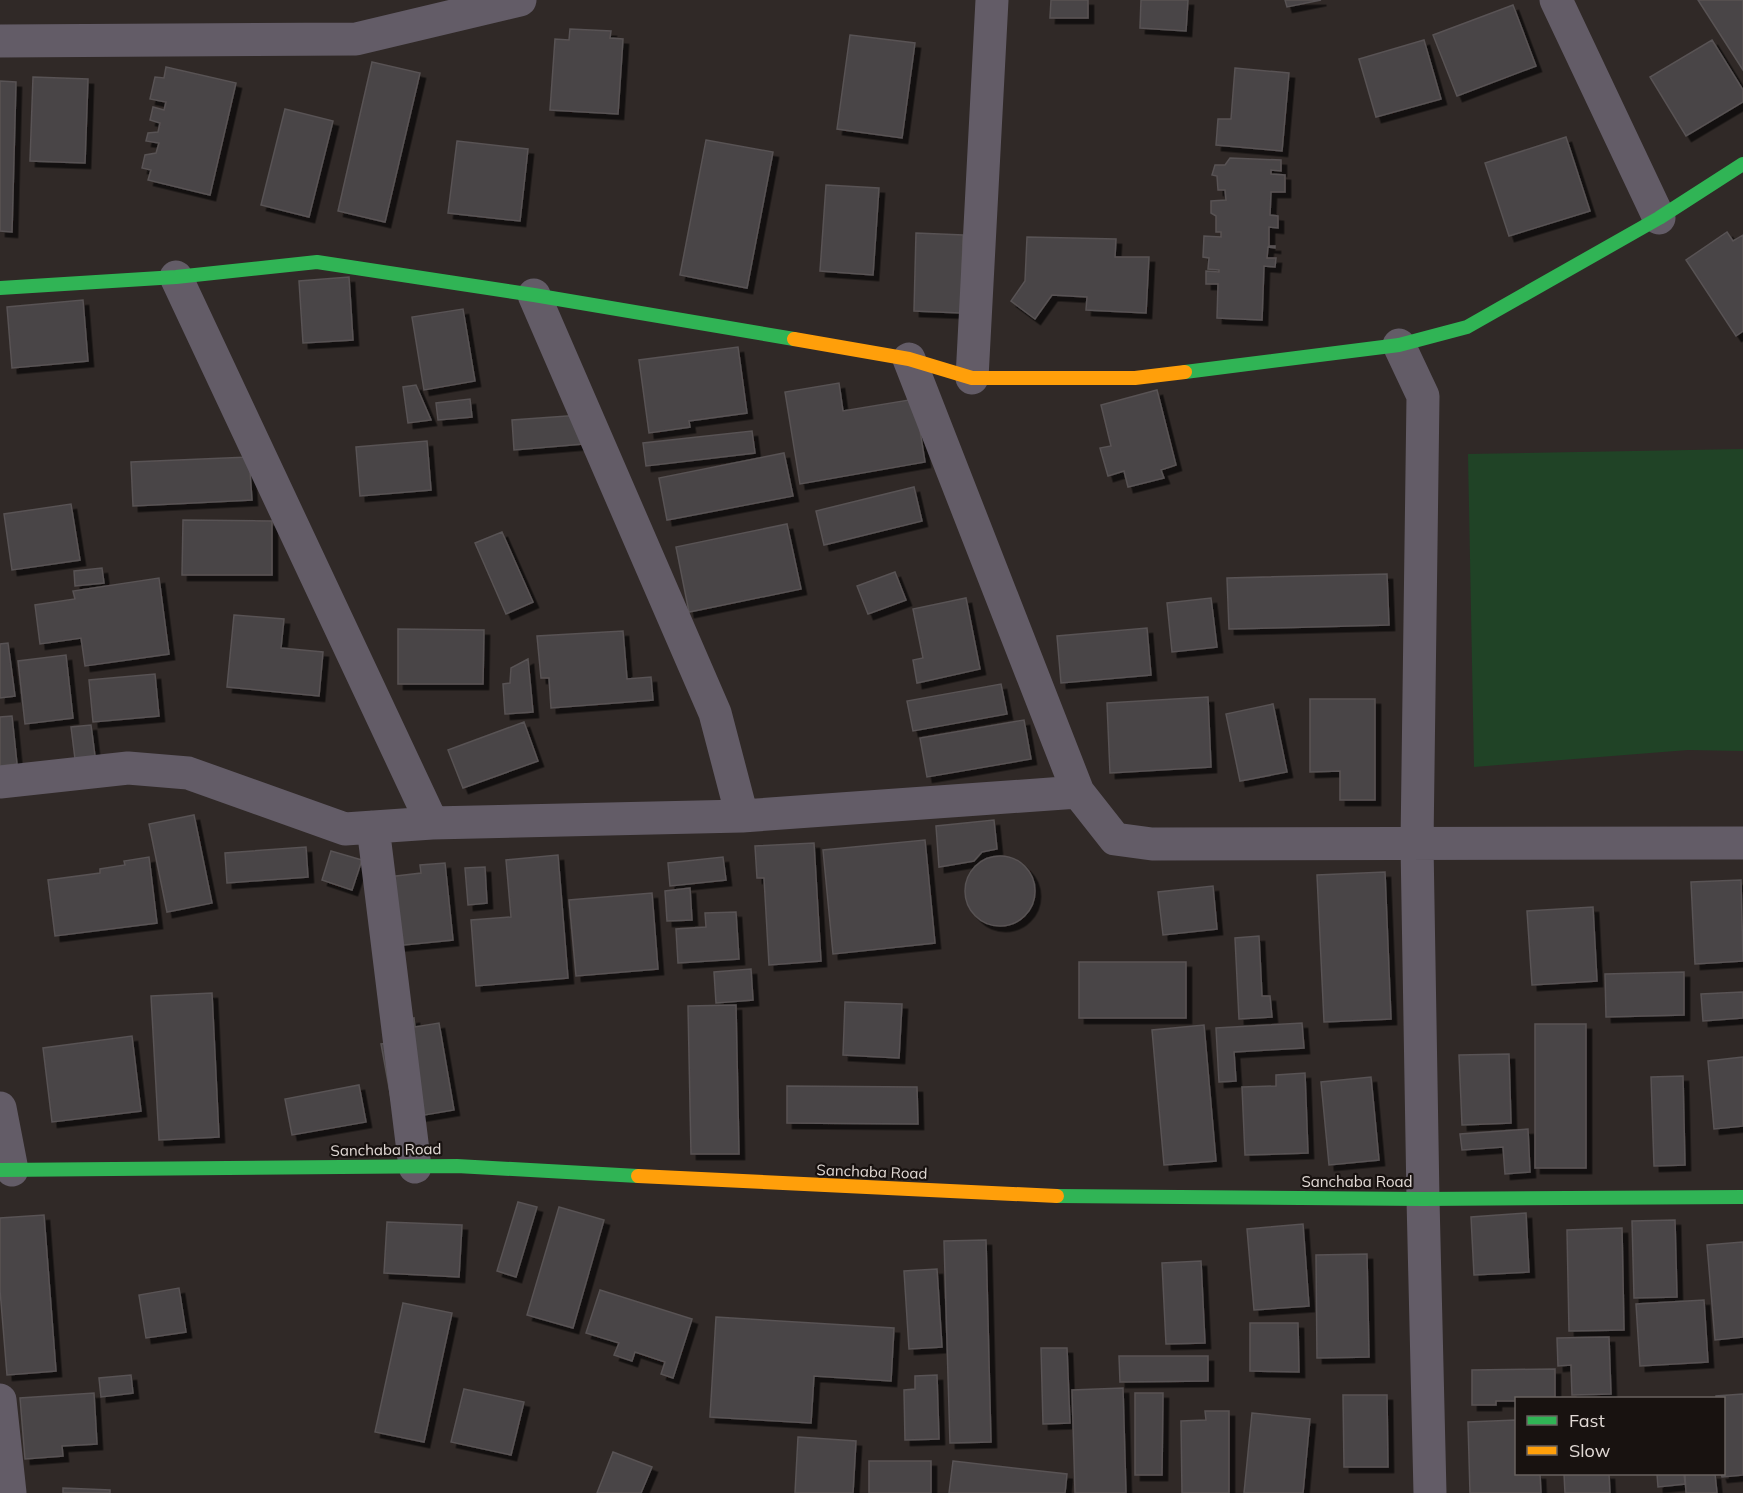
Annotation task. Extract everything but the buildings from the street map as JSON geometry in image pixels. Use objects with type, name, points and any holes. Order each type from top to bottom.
[{"type":"street","points":[[0,41],[356,39],[520,0]]},
{"type":"street","points":[[972,378],[992,0]]},
{"type":"street","points":[[1556,0],[1659,218]]},
{"type":"street","points":[[0,288],[176,277],[317,262],[534,295],[909,359],[972,378],[1135,378],[1399,345],[1467,327],[1659,218],[1743,164]]},
{"type":"street","points":[[176,277],[432,823]]},
{"type":"street","points":[[534,295],[715,713],[742,816]]},
{"type":"street","points":[[1399,345],[1423,396],[1418,844],[1430,1493]]},
{"type":"street","points":[[909,359],[1078,792],[1115,839],[1152,844],[1743,843]]},
{"type":"street","points":[[0,782],[128,768],[188,773],[345,829],[432,823],[742,816],[1078,792]]},
{"type":"street","points":[[373,827],[416,1167]]},
{"type":"street","points":[[0,1108],[6,1170]]},
{"type":"street","name":"Sanchaba Road","points":[[6,1170],[457,1166],[780,1185],[1096,1198],[1743,1197]]},
{"type":"street","points":[[0,1400],[10,1493]]},
{"type":"green space","points":[[1743,449],[1743,751],[1688,750],[1474,767],[1468,454]]},
{"type":"traffic: fast","points":[[1185,372],[1399,345],[1467,327],[1659,218],[1743,164]]},
{"type":"traffic: fast","points":[[0,288],[176,277],[317,262],[534,295],[794,339]]},
{"type":"traffic: fast","points":[[0,1170],[457,1166],[638,1176]]},
{"type":"traffic: fast","points":[[1057,1196],[1423,1199],[1743,1197]]},
{"type":"traffic: slow","points":[[794,339],[909,359],[972,378],[1135,378],[1185,372]]},
{"type":"traffic: slow","points":[[638,1176],[1057,1196]]}]
